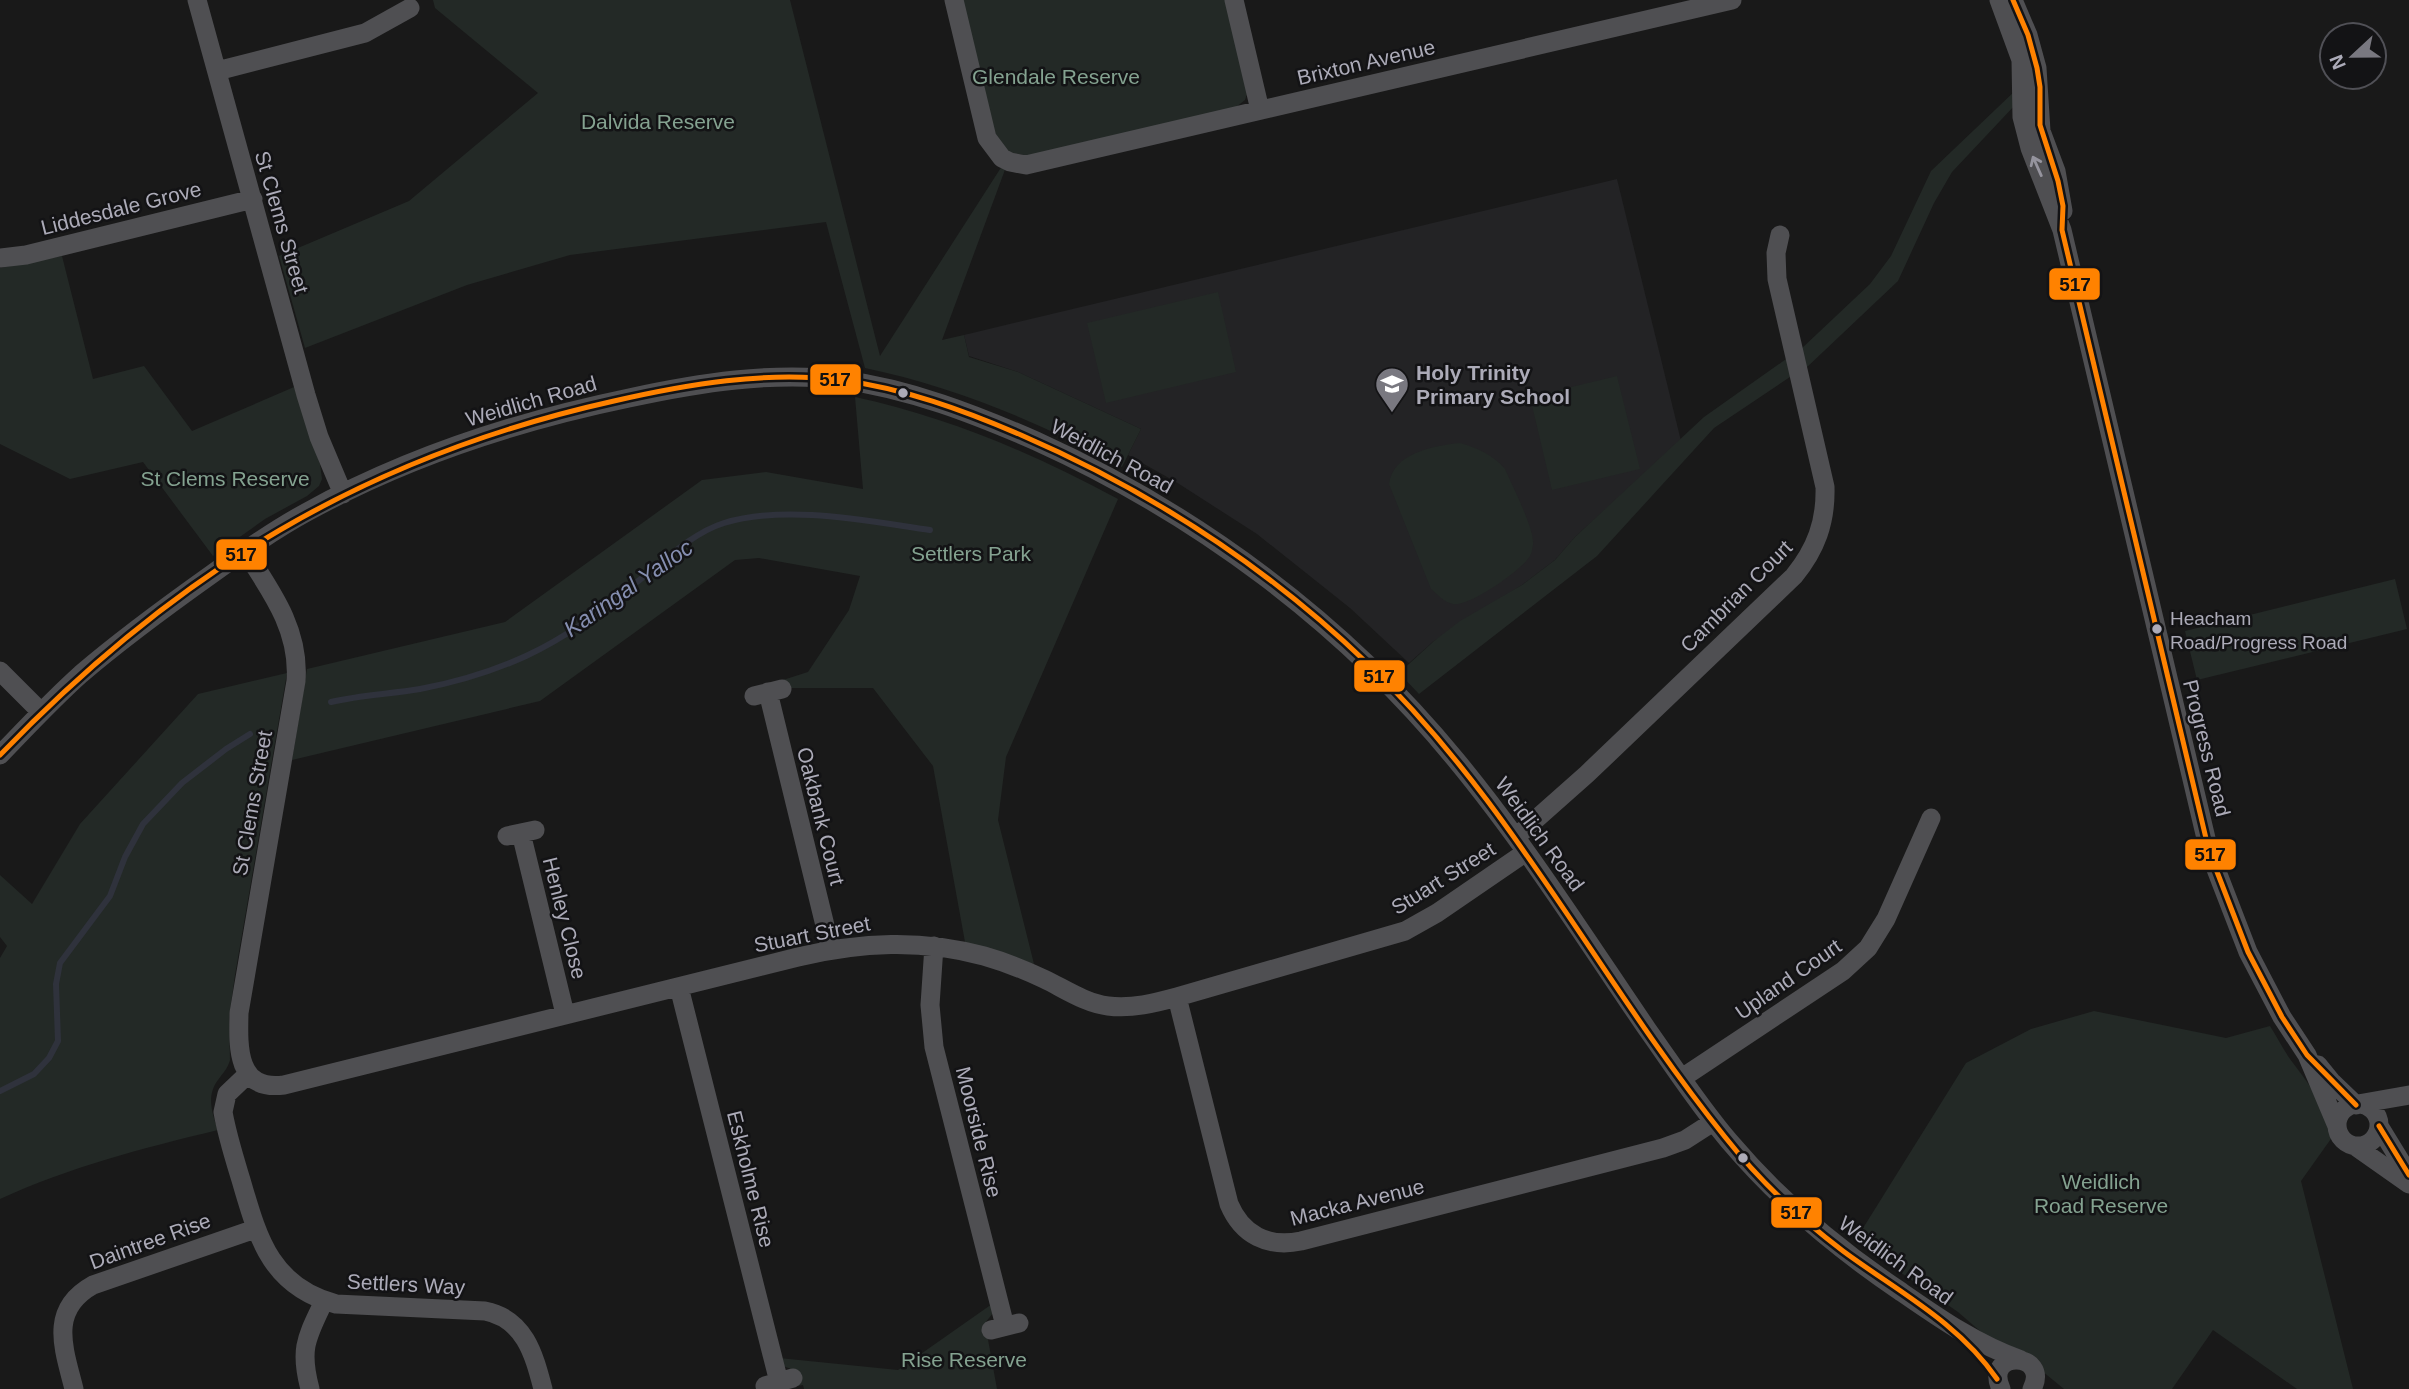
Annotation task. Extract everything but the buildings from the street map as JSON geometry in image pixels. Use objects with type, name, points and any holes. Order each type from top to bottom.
[{"type":"street","name":"St Clems Street","points":[[197,0],[310,409],[343,494]]},
{"type":"street","name":"Brixton Avenue","points":[[954,0],[987,138],[996,152],[1010,162],[1026,165],[1732,0]]},
{"type":"street","points":[[1234,0],[1260,110]]},
{"type":"street","name":"Progress Road","points":[[1999,0],[2021,60],[2022,117],[2030,148],[2062,229],[2209,850],[2248,952],[2306,1055],[2337,1126]]},
{"type":"street","name":"Progress Road","points":[[2014,0],[2028,34],[2037,68],[2040,125],[2058,181],[2063,206],[2062,229]]},
{"type":"street","points":[[217,71],[365,33],[410,8]]},
{"type":"street","name":"Liddesdale Grove","points":[[0,258],[40,251],[253,199]]},
{"type":"street","name":"Cambrian Court","points":[[1521,845],[1587,774],[1794,576],[1806,561],[1819,536],[1824,519],[1825,487],[1777,279],[1776,253],[1780,235]]},
{"type":"street","name":"Weidlich Road","points":[[0,755],[41,712],[115,646],[245,551],[308,512],[409,465],[485,436],[570,411],[649,394],[729,382],[801,377],[838,379],[909,394],[1010,429],[1090,467],[1171,513],[1250,566],[1336,635],[1399,696],[1454,757],[1521,845],[1713,1122],[1756,1171],[1809,1224],[1838,1248],[1960,1332],[1994,1350],[2050,1389]]},
{"type":"street","name":"St Clems Street","points":[[245,551],[284,613],[295,648],[297,671],[241,998],[240,1048],[248,1074]]},
{"type":"street","points":[[0,671],[41,712]]},
{"type":"street","name":"Oakbank Court","points":[[768,692],[831,950]]},
{"type":"street","name":"Upland Court","points":[[1682,1078],[1843,971],[1868,948],[1886,919],[1931,818]]},
{"type":"street","name":"Henley Close","points":[[521,833],[565,1014]]},
{"type":"street","name":"Stuart Street","points":[[248,1074],[266,1086],[284,1085],[831,950],[897,943],[934,946],[1005,963],[1079,997],[1107,1006],[1142,1005],[1405,931],[1437,913],[1521,845]]},
{"type":"street","name":"Moorside Rise","points":[[934,946],[930,1005],[934,1047],[1005,1326]]},
{"type":"street","name":"Eskholme Rise","points":[[679,987],[779,1382]]},
{"type":"street","name":"Macka Avenue","points":[[1177,997],[1229,1204],[1241,1225],[1250,1233],[1269,1242],[1279,1244],[1301,1241],[1663,1148],[1685,1140],[1713,1122]]},
{"type":"street","name":"Progress Road","points":[[2306,1055],[2357,1105]]},
{"type":"street","name":"Settlers Way","points":[[248,1074],[227,1094],[223,1112],[255,1229],[266,1252],[280,1271],[324,1301],[349,1306],[485,1311],[498,1315],[526,1338],[544,1389]]},
{"type":"street","points":[[2409,1097],[2345,1109],[2337,1126],[2343,1139],[2377,1159],[2409,1184]]},
{"type":"street","points":[[2355,1146],[2374,1139],[2379,1126],[2390,1112],[2409,1097]]},
{"type":"street","points":[[2357,1105],[2364,1105],[2375,1113],[2379,1126],[2409,1175]]},
{"type":"street","name":"Daintree Rise","points":[[74,1389],[62,1331],[66,1313],[76,1296],[93,1285],[255,1229]]},
{"type":"street","points":[[310,1389],[304,1363],[305,1343],[324,1301]]},
{"type":"street","name":"Weidlich Road","points":[[1960,1332],[1979,1352],[1997,1384]]},
{"type":"street","points":[[1997,1384],[2000,1368],[2009,1360],[2029,1373]]},
{"type":"shaded area","name":"Holy Trinity Primary School","points":[[1617,179],[1681,441],[1575,537],[1555,560],[1522,585],[1434,641],[1409,663],[1350,608],[1257,534],[1128,455],[1141,429],[1018,372],[969,356],[964,335]]},
{"type":"green space","name":"Dalvida Reserve","points":[[433,0],[790,0],[880,356],[1002,166],[1006,167],[942,340],[964,335],[969,357],[1018,372],[1141,429],[1122,467],[997,408],[932,385],[865,368],[826,222],[570,255],[467,285],[305,348],[279,256],[409,201],[538,93],[435,8]]},
{"type":"green space","name":"Glendale Reserve","points":[[961,0],[1227,0],[1247,94],[1245,100],[1236,107],[1034,157],[1008,152],[996,139]]},
{"type":"green space","points":[[2017,89],[2016,104],[1952,172],[1934,203],[1898,281],[1805,369],[1800,350],[1870,284],[1891,256],[1931,171]]},
{"type":"green space","name":"St Clems Reserve","points":[[62,256],[93,379],[144,366],[192,431],[294,387],[320,464],[322,479],[319,486],[307,496],[265,519],[213,556],[143,462],[70,479],[0,444],[0,268]]},
{"type":"green space","points":[[1218,292],[1236,372],[1106,403],[1087,323]]},
{"type":"green space","points":[[1789,357],[1793,375],[1714,428],[1597,556],[1419,694],[1399,673],[1460,621],[1522,585],[1555,560],[1575,537],[1704,417]]},
{"type":"green space","points":[[1617,376],[1640,469],[1552,490],[1530,397]]},
{"type":"green space","name":"Settlers Park","points":[[855,397],[957,426],[1023,452],[1118,499],[1006,757],[998,820],[1034,964],[965,942],[933,766],[873,688],[785,688],[783,680],[808,672],[849,610],[860,576],[759,558],[735,560],[540,701],[292,760],[307,669],[505,622],[702,480],[766,472],[863,489]]},
{"type":"green space","points":[[1460,443],[1485,453],[1505,469],[1527,519],[1533,545],[1531,555],[1506,578],[1471,600],[1453,604],[1431,589],[1389,484],[1392,473],[1406,458],[1427,449]]},
{"type":"green space","points":[[2395,579],[2407,629],[2197,680],[2185,631]]},
{"type":"green space","points":[[287,673],[235,975],[229,1018],[230,1060],[214,1086],[211,1098],[218,1130],[107,1159],[0,1199],[0,958],[7,946],[0,937],[0,875],[32,904],[80,824],[198,694]]},
{"type":"green space","name":"Weidlich Road Reserve","points":[[2094,1011],[2226,1038],[2270,1026],[2322,1105],[2333,1136],[2301,1181],[2353,1389],[2297,1389],[2213,1330],[2172,1389],[2064,1389],[2042,1371],[1995,1344],[1958,1312],[1855,1241],[1966,1063],[2031,1029]]},
{"type":"green space","name":"Rise Reserve","points":[[992,1304],[993,1313],[985,1323],[997,1389],[804,1389],[803,1385],[798,1386],[794,1370],[783,1366],[779,1358],[898,1370]]},
{"type":"waterway","name":"Karingal Yalloc","points":[[331,702],[448,683],[526,656],[556,640],[611,603],[689,541],[724,523],[748,517],[800,514],[930,530]]},
{"type":"waterway","name":"Karingal Yalloc","points":[[0,1091],[34,1074],[49,1058],[58,1041],[56,984],[60,963],[110,896],[125,857],[143,824],[182,783],[250,734]]},
{"type":"transit line","name":"517","points":[[2013,0],[2028,35],[2037,68],[2040,125],[2058,181],[2063,206],[2062,230],[2209,851],[2248,952],[2282,1017],[2307,1055],[2356,1105]]},
{"type":"transit line","name":"517","points":[[0,755],[67,690],[135,630],[206,577],[280,530],[357,489],[438,454],[524,424],[614,401],[727,381],[783,377],[840,380],[887,388],[932,401],[999,426],[1115,480],[1247,563],[1329,628],[1419,717],[1467,774],[1554,894],[1680,1078],[1752,1168],[1780,1198],[1827,1238],[1945,1324],[1964,1341],[1997,1379]]},
{"type":"transit line","name":"517","points":[[2379,1126],[2409,1175]]},
{"type":"place","name":"Holy Trinity Primary School","points":[[1392,414]]},
{"type":"place","name":"Heacham Road/Progress Road","points":[[2157,629]]}]
